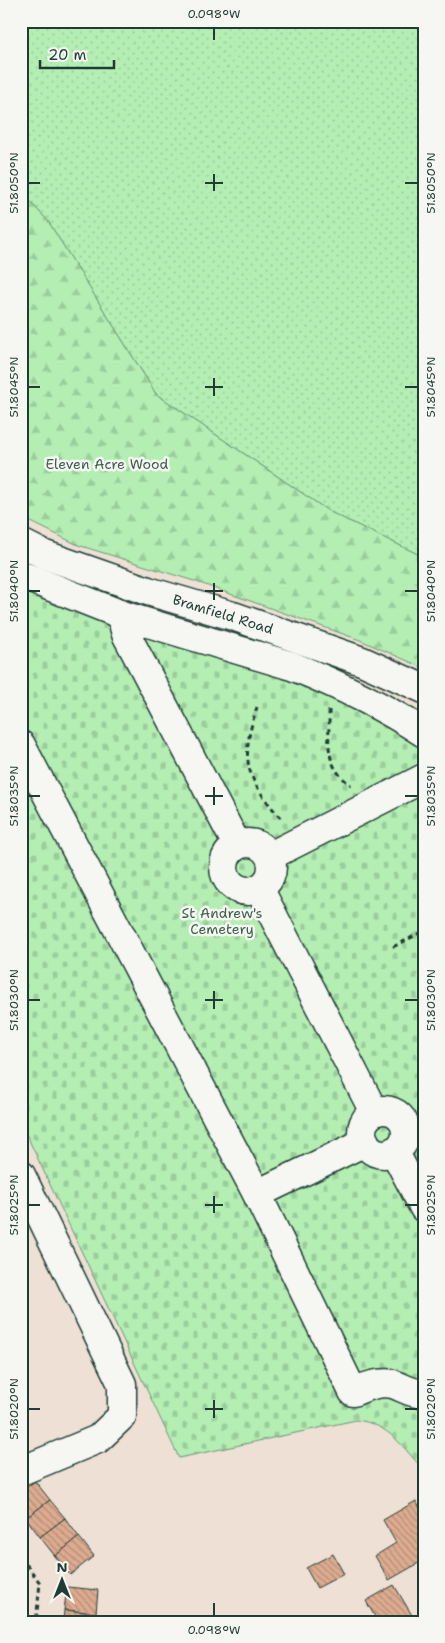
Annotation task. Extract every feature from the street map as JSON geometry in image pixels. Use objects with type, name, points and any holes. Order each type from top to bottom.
[{"type":"street","name":"Bramfield Road","points":[[21,543],[45,555],[148,591],[233,616],[345,655],[424,689]]},
{"type":"street","points":[[21,575],[125,616],[292,666],[315,675],[403,719],[424,733]]},
{"type":"street","points":[[125,616],[124,626],[126,634],[237,845]]},
{"type":"street","points":[[21,744],[257,1194],[353,1392],[371,1385],[392,1384],[412,1393],[424,1394]]},
{"type":"street","points":[[270,856],[424,778]]},
{"type":"street","points":[[246,843],[256,844],[264,848],[270,856],[271,874],[259,888],[241,889],[232,885],[227,878],[224,868],[226,859],[230,851],[237,845],[246,843]]},
{"type":"street","points":[[259,888],[374,1112]]},
{"type":"street","points":[[391,1111],[414,1118],[406,1130],[405,1139],[401,1146],[394,1151],[386,1154],[378,1153],[370,1149],[365,1142],[362,1134],[363,1125],[374,1112],[391,1111]]},
{"type":"street","points":[[257,1194],[365,1142]]},
{"type":"street","points":[[394,1151],[424,1208]]},
{"type":"street","points":[[21,1175],[122,1384],[122,1416],[98,1439],[21,1471]]},
{"type":"path","points":[[315,675],[325,695],[329,709],[330,756],[334,768],[341,778],[378,801]]},
{"type":"path","points":[[257,707],[250,726],[247,746],[248,764],[253,781],[265,801],[299,841]]},
{"type":"path","points":[[393,947],[424,931]]},
{"type":"path","points":[[21,1556],[40,1583],[36,1622]]},
{"type":"green space","points":[[21,21],[424,21],[424,557],[330,512],[156,394],[48,221],[21,192]]},
{"type":"green space","name":"Eleven Acre Wood","points":[[21,192],[48,221],[156,394],[330,512],[424,557],[424,668],[360,640],[194,581],[78,545],[21,517]]},
{"type":"green space","name":"St Andrew's Cemetery","points":[[21,560],[66,581],[424,720],[424,1470],[402,1445],[387,1432],[368,1422],[356,1420],[179,1458],[21,1123]]},
{"type":"building","points":[[35,1481],[50,1500],[26,1518],[21,1513],[21,1492]]},
{"type":"building","points":[[50,1500],[65,1518],[40,1537],[26,1518]]},
{"type":"building","points":[[416,1501],[424,1515],[424,1560],[389,1580],[375,1556],[396,1543],[383,1520]]},
{"type":"building","points":[[65,1518],[79,1537],[55,1556],[40,1537]]},
{"type":"building","points":[[79,1537],[94,1556],[70,1575],[55,1556]]},
{"type":"building","points":[[333,1554],[344,1574],[317,1588],[306,1568]]},
{"type":"building","points":[[394,1585],[416,1622],[378,1622],[366,1601]]},
{"type":"building","points":[[67,1587],[98,1590],[96,1613],[64,1610]]},
{"type":"building","points":[[64,1610],[96,1613],[95,1622],[63,1622]]}]
